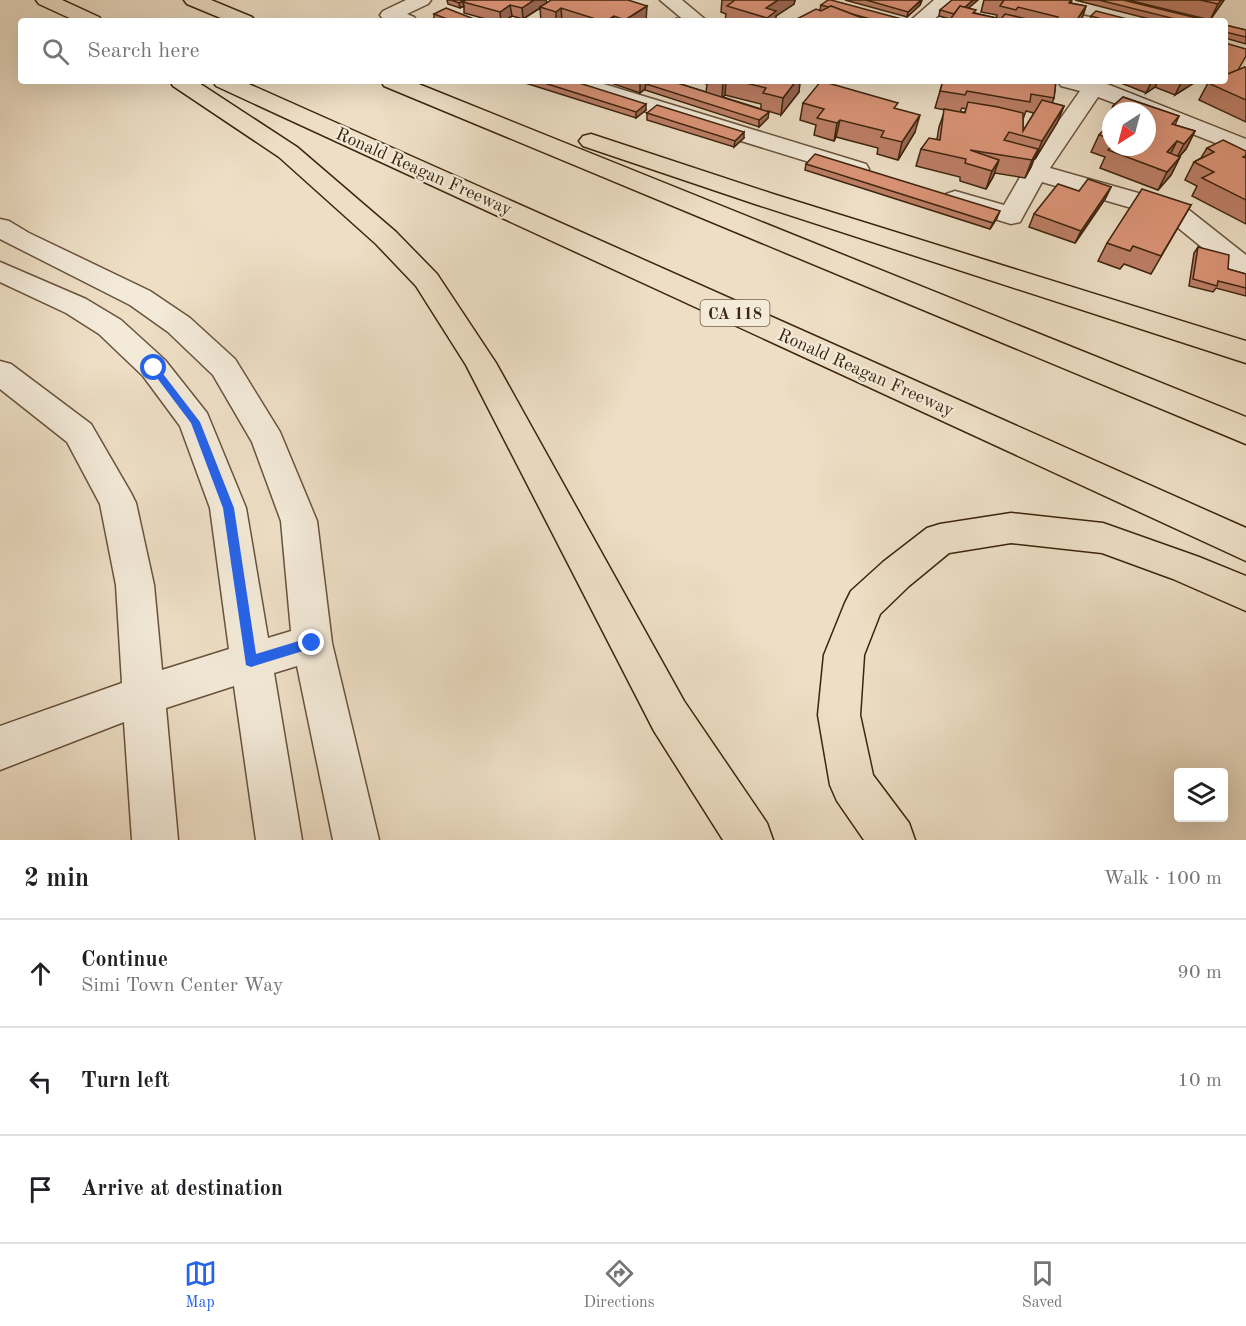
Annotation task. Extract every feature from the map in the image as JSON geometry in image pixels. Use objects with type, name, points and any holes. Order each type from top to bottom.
[{"type":"highway","points":[[46,0],[85,18]]},
{"type":"highway","points":[[194,0],[238,18]]},
{"type":"highway","points":[[186,84],[288,152],[386,238],[427,280],[480,363],[669,716],[750,840]]},
{"type":"highway","name":"Ronald Reagan Freeway","points":[[231,84],[1246,545]]},
{"type":"highway","points":[[399,84],[1246,431]]},
{"type":"highway","points":[[415,84],[764,199],[1246,352]]},
{"type":"highway","points":[[892,840],[852,785],[839,715],[844,655],[865,603],[896,574],[940,539],[1011,528],[1103,538],[1186,568],[1246,594]]},
{"type":"street","points":[[398,18],[390,15],[421,0]]},
{"type":"street","points":[[670,0],[693,18]]},
{"type":"street","points":[[924,18],[946,0]]},
{"type":"street","points":[[1052,0],[1122,18]]},
{"type":"street","points":[[581,84],[876,174]]},
{"type":"street","points":[[1082,84],[1246,148]]},
{"type":"street","points":[[932,192],[1011,216],[1035,172],[1094,87]]},
{"type":"street","points":[[1035,172],[1175,212],[1246,269]]},
{"type":"street","points":[[0,227],[19,239],[140,298],[180,325],[224,367],[268,441],[299,521],[312,643],[356,840]]},
{"type":"street","points":[[0,271],[76,306],[110,327],[154,368],[195,422],[228,508],[279,840]]},
{"type":"street","points":[[0,372],[78,433],[118,503],[135,585],[155,840]]},
{"type":"street","points":[[0,748],[144,695],[312,643]]},
{"type":"building","points":[[466,0],[534,0],[522,8],[510,5],[500,12],[463,2]]},
{"type":"building","points":[[551,0],[628,0],[647,6],[628,18],[614,16],[593,18],[561,8],[556,12],[540,7]]},
{"type":"building","points":[[735,0],[778,0],[766,8],[776,11],[767,18],[727,6]]},
{"type":"building","points":[[831,0],[898,18],[867,18],[821,5]]},
{"type":"building","points":[[866,0],[921,0],[908,12]]},
{"type":"building","points":[[952,0],[973,0],[964,8],[960,6],[954,14],[940,10]]},
{"type":"building","points":[[1004,0],[1071,0],[1069,3],[1086,6],[1078,18],[1057,18],[1018,7],[1016,10],[1000,6]]},
{"type":"building","points":[[1099,0],[1123,0],[1197,18],[1171,18]]},
{"type":"building","points":[[1200,0],[1221,0],[1218,4]]},
{"type":"building","points":[[831,6],[862,18],[799,18],[816,9],[821,11]]},
{"type":"building","points":[[960,6],[976,10],[973,13],[996,18],[951,18]]},
{"type":"building","points":[[446,8],[471,18],[444,18],[434,14]]},
{"type":"building","points":[[1096,11],[1123,18],[1098,18],[1091,16]]},
{"type":"building","points":[[1005,14],[1023,18],[1002,18]]},
{"type":"building","points":[[1228,26],[1246,30],[1246,37],[1228,33]]},
{"type":"building","points":[[1228,44],[1246,49],[1246,56],[1238,70],[1228,75]]},
{"type":"building","points":[[1246,68],[1246,100],[1210,84],[1228,84],[1228,74]]},
{"type":"building","points":[[547,84],[583,84],[646,104],[636,112]]},
{"type":"building","points":[[646,84],[680,84],[769,112],[759,120]]},
{"type":"building","points":[[750,84],[794,84],[783,98],[763,93],[766,88]]},
{"type":"building","points":[[819,84],[832,84],[898,103],[894,108],[920,115],[902,142],[881,137],[884,131],[840,120],[837,123],[817,118],[824,109],[803,103]]},
{"type":"building","points":[[942,84],[1056,84],[1054,98],[1031,94],[1030,102],[967,91],[965,95],[940,91]]},
{"type":"building","points":[[1123,97],[1138,102],[1117,102]]},
{"type":"building","points":[[1042,100],[1064,106],[1042,141],[1009,132],[1004,140],[1038,149],[1032,160],[970,150],[999,160],[992,171],[965,163],[966,159],[921,149],[929,138],[940,140],[944,109],[965,113],[968,102],[1023,113],[1023,131]]},
{"type":"building","points":[[657,105],[744,132],[735,141],[647,113]]},
{"type":"building","points":[[1156,108],[1179,116],[1172,124],[1195,131],[1184,144],[1177,141],[1167,152],[1180,157],[1167,172],[1124,156],[1156,156]]},
{"type":"building","points":[[1223,140],[1246,151],[1243,157],[1246,158],[1246,200],[1202,178],[1214,172],[1194,162],[1214,152],[1207,148]]},
{"type":"building","points":[[815,154],[1000,211],[993,223],[806,164]]},
{"type":"building","points":[[1088,179],[1111,187],[1081,231],[1034,214],[1058,184],[1079,191]]},
{"type":"building","points":[[1142,189],[1191,205],[1161,256],[1133,246],[1130,251],[1107,243]]},
{"type":"building","points":[[1198,247],[1229,255],[1228,269],[1246,274],[1246,288],[1218,281],[1217,286],[1193,279]]},
{"type":"route","points":[[154,368],[195,422],[228,508],[251,662],[312,643]]}]
